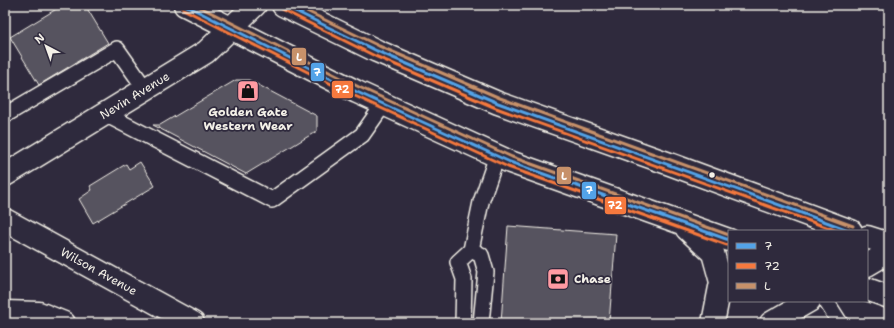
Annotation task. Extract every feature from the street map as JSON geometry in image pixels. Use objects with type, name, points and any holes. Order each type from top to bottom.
[{"type":"main road","points":[[185,5],[383,105],[497,156],[728,240]]},
{"type":"main road","name":"Nevin Avenue","points":[[5,175],[206,52],[255,5]]},
{"type":"main road","points":[[283,5],[377,51],[498,103],[667,163],[847,230]]},
{"type":"main road","name":"Wilson Avenue","points":[[5,220],[193,323]]},
{"type":"main road","points":[[680,222],[713,253],[721,282],[713,323]]},
{"type":"main road","points":[[868,237],[889,244]]},
{"type":"main road","points":[[868,265],[889,252]]},
{"type":"main road","points":[[868,289],[889,297]]},
{"type":"main road","points":[[771,323],[807,302]]},
{"type":"main road","points":[[5,312],[39,313],[64,323]]},
{"type":"lane","points":[[5,115],[117,49],[146,90]]},
{"type":"lane","points":[[105,114],[272,200],[362,135],[383,105]]},
{"type":"lane","points":[[463,323],[464,279],[458,262],[471,250],[482,202],[497,156]]},
{"type":"lane","points":[[471,250],[481,255],[486,272],[481,323]]},
{"type":"lane","points":[[827,302],[840,323]]},
{"type":"building","points":[[63,5],[85,5],[108,43],[39,85],[10,37]]},
{"type":"building","points":[[236,80],[249,80],[317,116],[317,131],[246,174],[153,125],[160,125]]},
{"type":"building","points":[[140,162],[155,186],[93,223],[79,199],[92,190],[90,186],[126,164],[129,169]]},
{"type":"building","name":"Chase","points":[[508,226],[616,234],[609,323],[501,323]]},
{"type":"transit line","name":"7","points":[[185,5],[357,92],[510,162],[728,240]]},
{"type":"transit line","name":"L","points":[[196,5],[359,87],[512,157],[728,235]]},
{"type":"transit line","name":"7","points":[[283,5],[377,51],[498,103],[848,230]]},
{"type":"transit line","name":"L","points":[[294,5],[379,46],[500,98],[853,226]]},
{"type":"transit line","name":"72","points":[[183,9],[355,96],[508,167],[727,245]]},
{"type":"transit line","name":"72","points":[[281,9],[375,56],[496,108],[834,230]]},
{"type":"place","name":"Golden Gate Western Wear","points":[[248,91]]},
{"type":"place","name":"Chase","points":[[558,279]]}]
